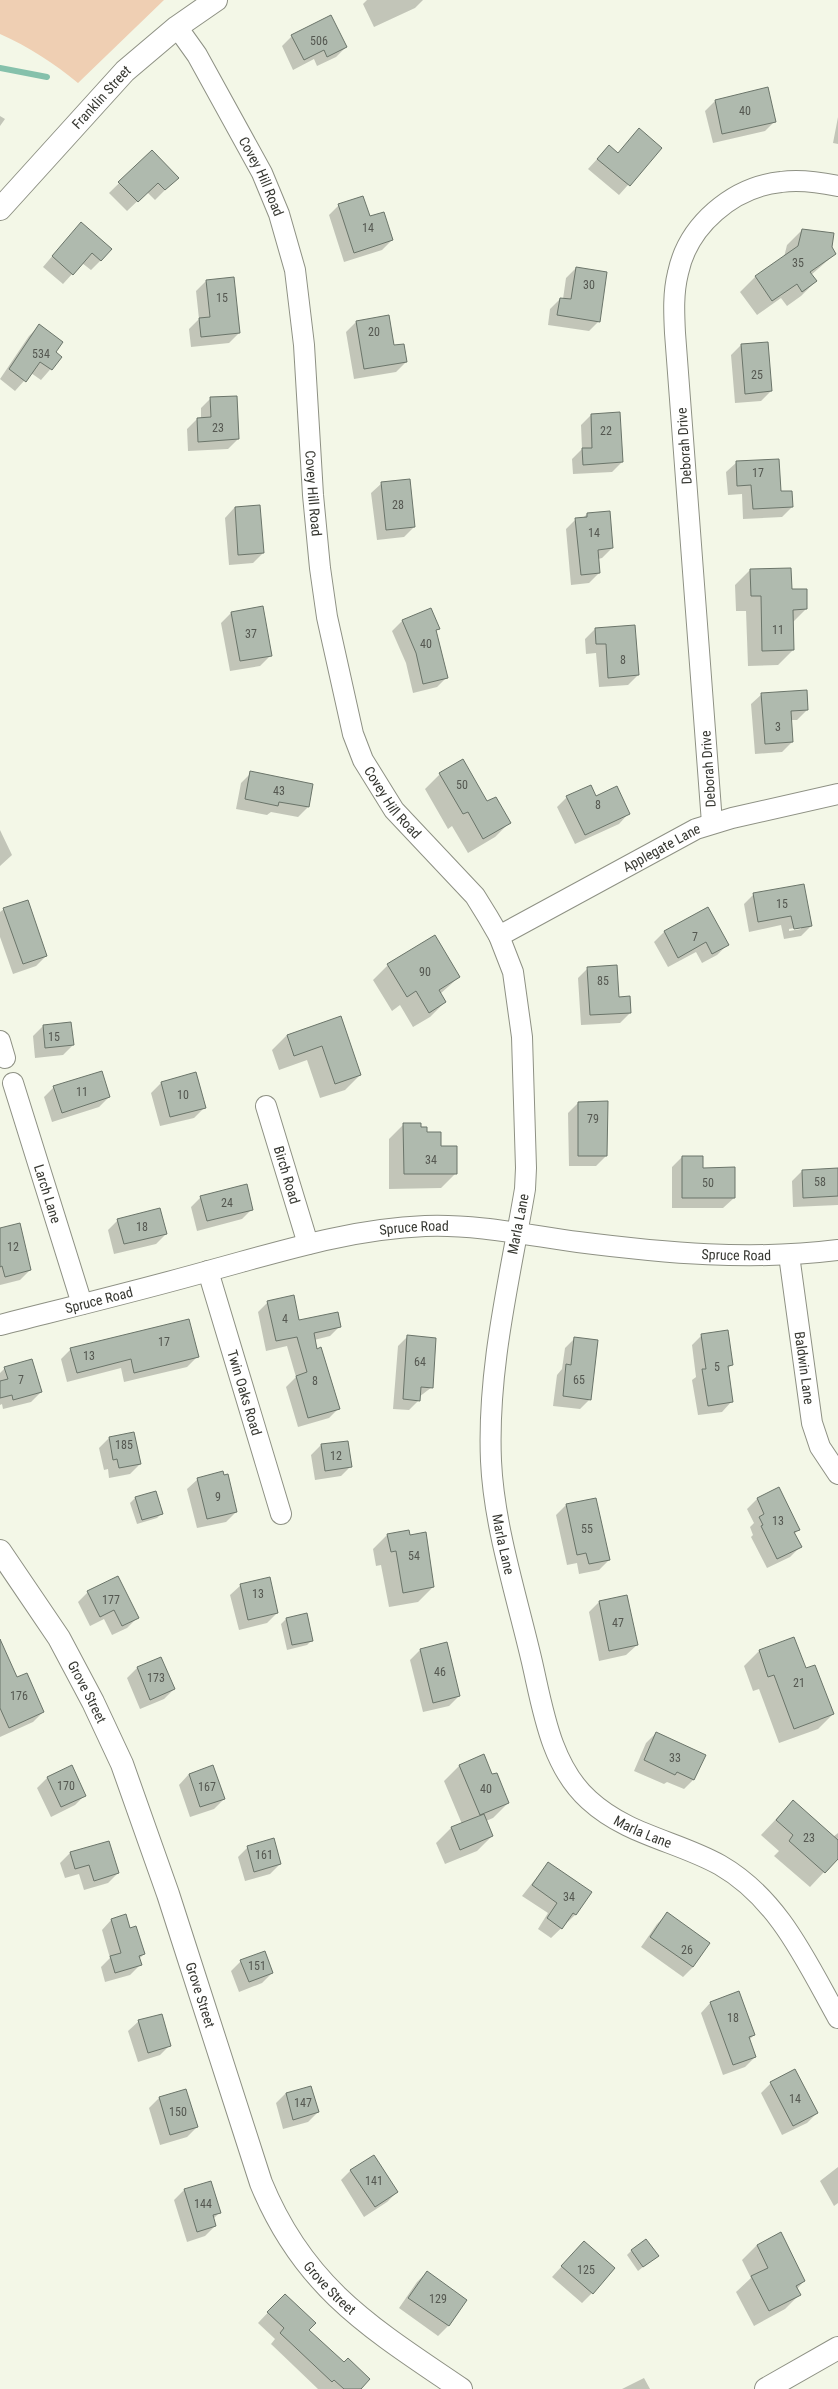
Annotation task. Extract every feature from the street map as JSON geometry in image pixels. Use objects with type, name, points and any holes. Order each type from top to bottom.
[{"type":"main road","name":"Franklin Street","points":[[0,209],[108,89],[144,53],[177,27],[216,0]]},
{"type":"main road","name":"Grove Street","points":[[0,1551],[66,1650],[94,1702],[122,1764],[168,1894],[258,2176],[276,2217],[309,2268],[341,2302],[389,2340],[461,2389]]},
{"type":"main road","points":[[766,2389],[838,2348]]},
{"type":"street","name":"Covey Hill Road","points":[[177,27],[197,55],[262,173],[279,214],[295,270],[304,345],[312,487],[320,568],[327,617],[353,734],[363,760],[394,810],[475,896],[499,936]]},
{"type":"street","name":"Deborah Drive","points":[[712,823],[675,333],[675,288],[678,271],[692,238],[703,224],[725,203],[746,191],[762,185],[792,181],[838,186]]},
{"type":"street","name":"Applegate Lane","points":[[499,936],[664,845],[712,823],[838,794]]},
{"type":"street","name":"Marla Lane","points":[[499,936],[515,978],[522,1037],[526,1168],[525,1189],[501,1319],[491,1438],[492,1478],[499,1521],[543,1711],[556,1752],[570,1779],[597,1808],[642,1834],[720,1865],[755,1890],[781,1920],[838,2018]]},
{"type":"street","name":"Larch Lane","points":[[13,1082],[82,1304]]},
{"type":"street","name":"Birch Road","points":[[266,1106],[308,1244]]},
{"type":"street","name":"Spruce Road","points":[[0,1324],[208,1272],[308,1244],[363,1231],[397,1227],[444,1226],[664,1252],[789,1255],[838,1250]]},
{"type":"street","name":"Baldwin Lane","points":[[789,1255],[809,1413],[820,1447],[838,1474]]},
{"type":"street","name":"Twin Oaks Road","points":[[208,1272],[281,1514]]},
{"type":"shaded area","points":[[0,0],[164,0],[78,83],[41,56],[0,34]]},
{"type":"building","points":[[331,15],[347,47],[327,57],[324,50],[304,60],[291,35]]},
{"type":"building","points":[[768,87],[776,122],[722,134],[715,100]]},
{"type":"building","points":[[639,128],[662,148],[630,186],[597,159],[609,145],[618,153]]},
{"type":"building","points":[[152,150],[179,178],[165,190],[158,183],[138,202],[118,182]]},
{"type":"building","points":[[363,196],[370,216],[384,212],[393,240],[354,253],[338,204]]},
{"type":"building","points":[[81,222],[112,249],[101,261],[92,253],[73,275],[52,256]]},
{"type":"building","points":[[802,229],[834,233],[832,247],[836,254],[810,272],[817,281],[802,292],[797,284],[772,301],[755,276],[798,246]]},
{"type":"building","points":[[576,267],[607,272],[600,322],[557,315],[560,298],[571,299]]},
{"type":"building","points":[[234,277],[240,333],[201,337],[199,318],[210,317],[206,280]]},
{"type":"building","points":[[389,315],[394,345],[404,344],[407,362],[364,369],[356,321]]},
{"type":"building","points":[[39,324],[63,342],[56,352],[62,357],[52,370],[40,362],[26,382],[9,369]]},
{"type":"building","points":[[768,342],[772,391],[745,394],[741,344]]},
{"type":"building","points":[[237,396],[239,439],[198,442],[197,418],[211,417],[210,397]]},
{"type":"building","points":[[620,412],[623,462],[583,465],[582,448],[592,448],[591,414]]},
{"type":"building","points":[[779,459],[781,491],[792,491],[793,507],[753,509],[751,485],[737,486],[736,461]]},
{"type":"building","points":[[410,479],[415,527],[386,530],[381,482]]},
{"type":"building","points":[[260,505],[264,553],[238,555],[235,507]]},
{"type":"building","points":[[610,511],[613,548],[598,550],[600,573],[581,575],[575,518],[587,517],[587,513]]},
{"type":"building","points":[[791,568],[792,589],[807,589],[807,609],[793,610],[794,650],[762,651],[761,596],[751,596],[750,569]]},
{"type":"building","points":[[263,606],[272,656],[240,661],[231,612]]},
{"type":"building","points":[[431,608],[440,629],[436,630],[448,678],[423,684],[416,653],[402,620]]},
{"type":"building","points":[[635,625],[639,675],[608,678],[606,644],[596,644],[595,628]]},
{"type":"building","points":[[807,690],[808,710],[791,711],[793,742],[765,744],[761,693]]},
{"type":"building","points":[[463,759],[487,801],[496,797],[511,823],[483,839],[468,812],[463,814],[439,773]]},
{"type":"building","points":[[250,771],[313,784],[309,807],[279,802],[278,806],[245,799]]},
{"type":"building","points":[[591,785],[596,796],[617,786],[630,814],[585,835],[566,796]]},
{"type":"building","points":[[804,884],[812,926],[794,929],[791,916],[758,922],[753,893]]},
{"type":"building","points":[[28,900],[47,956],[23,964],[3,908]]},
{"type":"building","points":[[708,907],[729,945],[712,954],[706,942],[678,958],[664,931]]},
{"type":"building","points":[[435,935],[460,977],[439,990],[446,1002],[429,1013],[416,991],[407,997],[387,964]]},
{"type":"building","points":[[617,965],[619,997],[630,996],[631,1013],[590,1015],[587,967]]},
{"type":"building","points":[[341,1016],[361,1075],[335,1084],[322,1046],[294,1056],[287,1035]]},
{"type":"building","points":[[71,1022],[74,1045],[45,1048],[43,1025]]},
{"type":"building","points":[[102,1071],[110,1097],[62,1113],[53,1086]]},
{"type":"building","points":[[196,1072],[206,1108],[170,1117],[161,1082]]},
{"type":"building","points":[[608,1101],[607,1156],[578,1156],[578,1102]]},
{"type":"building","points":[[403,1123],[421,1123],[421,1127],[427,1127],[427,1132],[441,1132],[441,1146],[457,1146],[457,1174],[404,1174]]},
{"type":"building","points":[[682,1156],[703,1156],[703,1168],[735,1167],[735,1198],[682,1198]]},
{"type":"building","points":[[838,1168],[838,1196],[803,1198],[802,1170]]},
{"type":"building","points":[[247,1184],[253,1210],[207,1221],[200,1196]]},
{"type":"building","points":[[160,1208],[167,1234],[124,1244],[117,1219]]},
{"type":"building","points":[[20,1223],[31,1270],[5,1277],[2,1266],[0,1267],[0,1228]]},
{"type":"building","points":[[294,1295],[299,1320],[338,1312],[341,1327],[314,1333],[317,1349],[321,1347],[340,1409],[308,1418],[296,1376],[307,1372],[297,1337],[276,1341],[267,1301]]},
{"type":"building","points":[[189,1319],[199,1357],[134,1373],[131,1359],[77,1373],[70,1348]]},
{"type":"building","points":[[728,1330],[733,1365],[728,1366],[733,1402],[708,1406],[702,1369],[706,1369],[701,1334]]},
{"type":"building","points":[[407,1335],[436,1338],[433,1388],[421,1387],[420,1401],[403,1399]]},
{"type":"building","points":[[574,1337],[598,1340],[591,1400],[563,1396],[566,1364],[571,1365]]},
{"type":"building","points":[[32,1359],[42,1392],[13,1400],[12,1395],[0,1398],[0,1381],[8,1379],[4,1367]]},
{"type":"building","points":[[134,1432],[141,1464],[119,1468],[117,1459],[113,1460],[109,1437]]},
{"type":"building","points":[[348,1441],[352,1467],[325,1471],[321,1444]]},
{"type":"building","points":[[223,1471],[224,1475],[228,1474],[237,1512],[207,1519],[197,1478]]},
{"type":"building","points":[[779,1487],[800,1530],[794,1532],[802,1547],[777,1559],[761,1526],[763,1525],[759,1517],[764,1514],[757,1498]]},
{"type":"building","points":[[156,1491],[163,1514],[142,1520],[135,1497]]},
{"type":"building","points":[[596,1498],[610,1560],[589,1564],[586,1553],[577,1555],[566,1504]]},
{"type":"building","points":[[409,1530],[410,1535],[426,1532],[434,1587],[403,1593],[396,1551],[391,1552],[387,1534]]},
{"type":"building","points":[[118,1576],[139,1618],[122,1626],[114,1610],[100,1617],[87,1591]]},
{"type":"building","points":[[270,1577],[278,1613],[248,1620],[240,1584]]},
{"type":"building","points":[[627,1595],[638,1645],[609,1651],[599,1601]]},
{"type":"building","points":[[307,1613],[313,1641],[292,1645],[286,1618]]},
{"type":"building","points":[[794,1637],[806,1668],[815,1665],[834,1714],[794,1729],[774,1675],[768,1677],[759,1650]]},
{"type":"building","points":[[0,1639],[17,1677],[27,1673],[44,1712],[9,1728],[0,1708]]},
{"type":"building","points":[[447,1642],[460,1696],[433,1703],[420,1649]]},
{"type":"building","points":[[161,1657],[175,1689],[150,1700],[137,1667]]},
{"type":"building","points":[[656,1732],[706,1755],[694,1780],[677,1772],[675,1775],[644,1760]]},
{"type":"building","points":[[484,1754],[492,1774],[497,1773],[509,1803],[480,1815],[459,1765]]},
{"type":"building","points":[[72,1765],[86,1796],[61,1807],[47,1777]]},
{"type":"building","points":[[213,1765],[225,1799],[200,1807],[189,1774]]},
{"type":"building","points":[[793,1800],[838,1840],[838,1859],[825,1873],[789,1841],[793,1835],[776,1820]]},
{"type":"building","points":[[484,1814],[493,1836],[460,1850],[451,1827]]},
{"type":"building","points":[[274,1838],[281,1864],[254,1872],[247,1846]]},
{"type":"building","points":[[109,1841],[119,1873],[94,1881],[89,1865],[75,1869],[70,1852]]},
{"type":"building","points":[[548,1862],[592,1892],[576,1915],[573,1913],[562,1929],[547,1918],[557,1903],[532,1885]]},
{"type":"building","points":[[667,1912],[710,1943],[693,1967],[650,1937]]},
{"type":"building","points":[[126,1914],[130,1928],[136,1926],[145,1954],[139,1956],[142,1965],[115,1973],[110,1956],[121,1953],[111,1919]]},
{"type":"building","points":[[265,1951],[273,1973],[249,1982],[240,1960]]},
{"type":"building","points":[[739,1991],[755,2035],[749,2037],[756,2057],[733,2065],[710,2002]]},
{"type":"building","points":[[162,2014],[171,2046],[148,2053],[138,2020]]},
{"type":"building","points":[[795,2069],[818,2113],[793,2126],[770,2082]]},
{"type":"building","points":[[311,2086],[319,2112],[293,2120],[286,2093]]},
{"type":"building","points":[[186,2089],[198,2127],[170,2135],[159,2097]]},
{"type":"building","points":[[374,2155],[398,2192],[375,2207],[350,2170]]},
{"type":"building","points":[[211,2181],[221,2213],[213,2215],[216,2226],[197,2232],[184,2189]]},
{"type":"building","points":[[781,2232],[805,2281],[796,2286],[801,2295],[769,2311],[751,2276],[768,2268],[757,2245]]},
{"type":"building","points":[[646,2239],[659,2256],[643,2267],[631,2250]]},
{"type":"building","points":[[584,2241],[615,2268],[593,2294],[561,2266]]},
{"type":"building","points":[[427,2271],[467,2300],[449,2326],[408,2298]]},
{"type":"building","points":[[285,2294],[316,2323],[309,2330],[344,2362],[348,2358],[370,2379],[361,2389],[344,2389],[334,2380],[332,2382],[280,2333],[284,2328],[267,2312]]},
{"type":"waterway","points":[[0,68],[47,77]]}]
